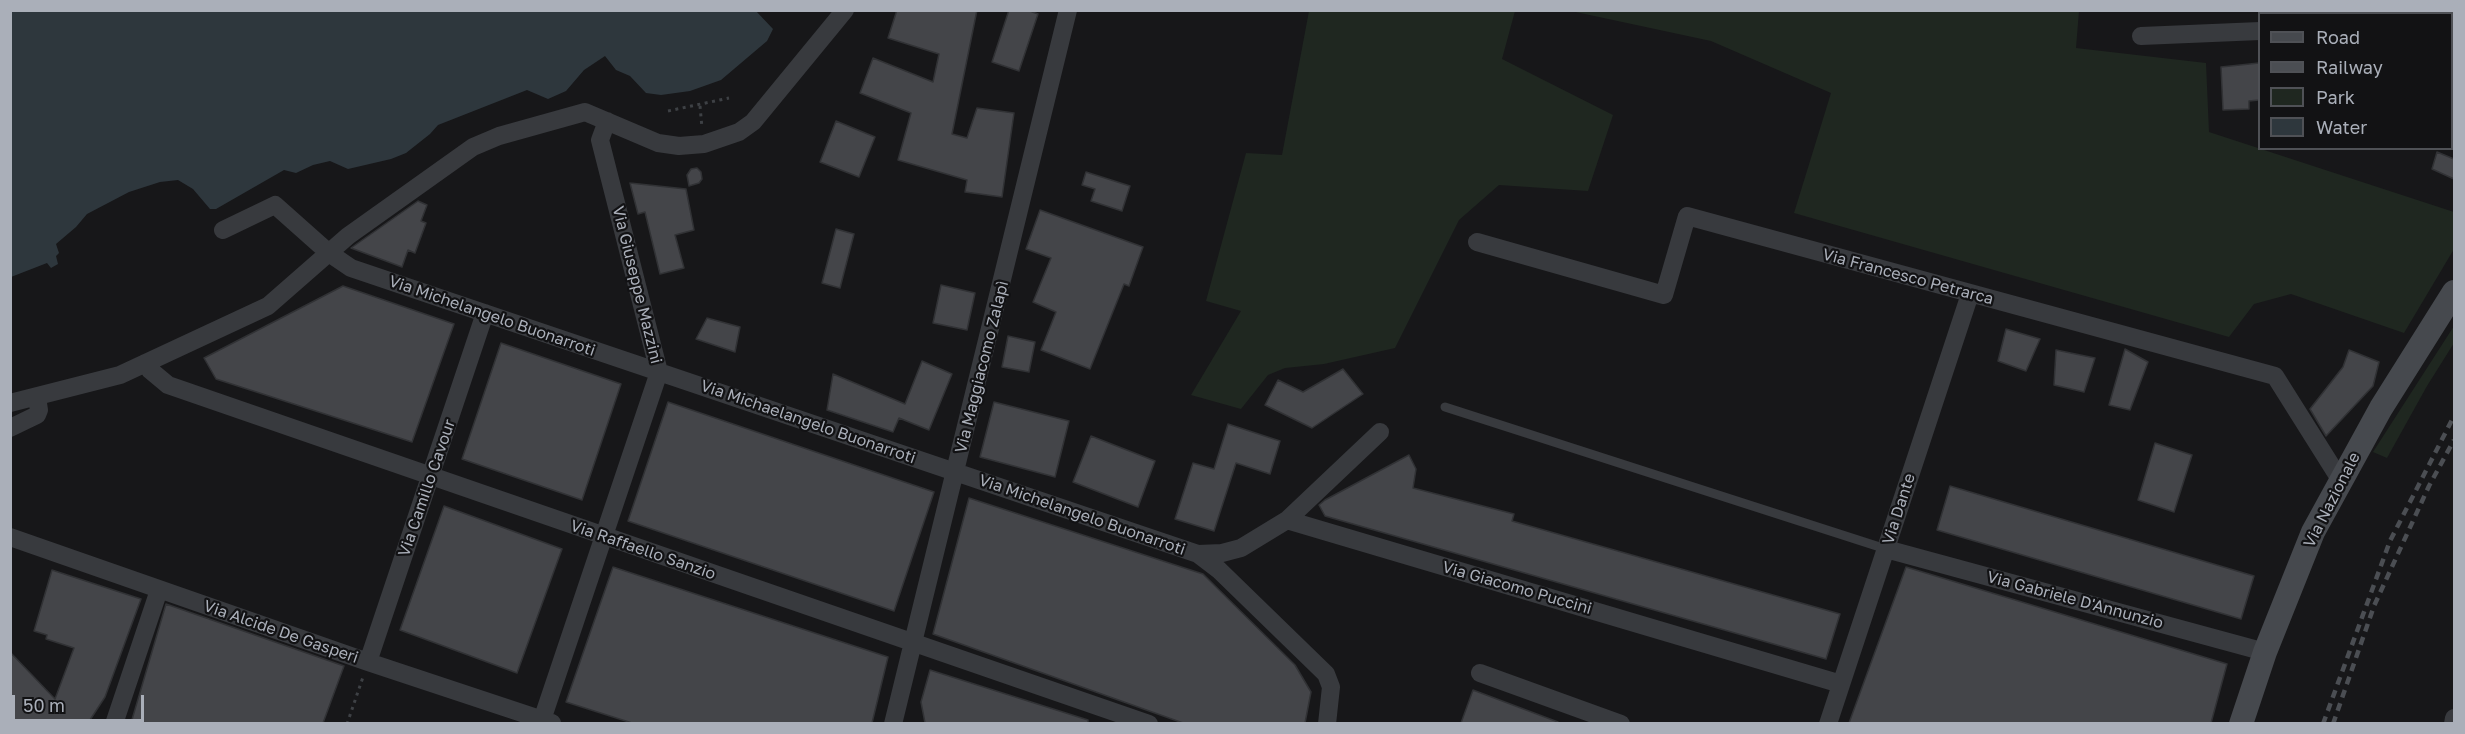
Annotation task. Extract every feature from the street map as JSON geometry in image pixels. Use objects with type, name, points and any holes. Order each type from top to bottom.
[{"type":"main road","name":"Via Nazionale","points":[[2241,723],[2265,652],[2313,532],[2381,408],[2454,291]]},
{"type":"street","points":[[10,403],[108,379],[268,306],[348,236],[485,141],[585,111],[658,143],[679,146],[704,144],[724,139],[753,122],[845,10]]},
{"type":"street","name":"Via Maggiacomo Zalapì","points":[[893,723],[957,472],[1068,10]]},
{"type":"street","points":[[2141,36],[2258,31]]},
{"type":"street","name":"Via Giuseppe Mazzini","points":[[548,722],[603,537],[659,372],[600,140],[607,121]]},
{"type":"street","name":"Via Michelangelo Buonarroti","points":[[223,230],[275,205],[329,253],[351,268],[659,372]]},
{"type":"street","name":"Via Francesco Petrarca","points":[[1478,242],[1664,295],[1687,216],[2276,376],[2341,481]]},
{"type":"street","name":"Via Dante","points":[[1828,723],[1971,294]]},
{"type":"street","name":"Via Camillo Cavour","points":[[369,662],[485,313]]},
{"type":"street","name":"Via Raffaello Sanzio","points":[[145,363],[168,385],[603,537],[1149,723]]},
{"type":"street","name":"Via Michaelangelo Buonarroti","points":[[659,372],[957,472]]},
{"type":"street","points":[[10,428],[37,415],[39,410],[37,397]]},
{"type":"street","points":[[1198,554],[1222,553],[1241,548],[1287,520],[1380,432]]},
{"type":"street","name":"Via Michelangelo Buonarroti","points":[[957,472],[1198,554],[1219,570],[1317,662],[1326,674],[1331,687],[1327,723]]},
{"type":"street","name":"Via Giacomo Puccini","points":[[1287,520],[1841,684]]},
{"type":"street","name":"Via Alcide De Gasperi","points":[[10,537],[548,722]]},
{"type":"street","name":"Via Gabriele D'Annunzio","points":[[1886,549],[2265,652]]},
{"type":"street","points":[[114,723],[159,590]]},
{"type":"street","points":[[1480,673],[1621,723]]},
{"type":"street","points":[[2453,723],[2454,718]]},
{"type":"lane","points":[[1445,407],[1886,549]]},
{"type":"path","points":[[668,111],[729,98]]},
{"type":"path","points":[[347,723],[369,662]]},
{"type":"green space","points":[[1309,11],[1515,11],[1502,59],[1613,115],[1588,191],[1499,185],[1459,220],[1395,348],[1324,364],[1285,368],[1268,375],[1241,409],[1191,395],[1241,311],[1206,301],[1246,153],[1282,155]]},
{"type":"green space","points":[[1571,11],[2079,11],[2076,48],[2206,63],[2209,132],[2258,148],[2258,150],[2264,150],[2454,212],[2454,249],[2404,333],[2291,294],[2254,304],[2229,337],[1794,213],[1831,93],[1711,41]]},
{"type":"green space","points":[[2454,326],[2454,343],[2387,458],[2373,452]]},
{"type":"water","points":[[11,11],[756,11],[773,29],[767,41],[721,80],[690,91],[661,95],[646,93],[630,76],[616,70],[605,56],[584,70],[566,91],[548,99],[527,90],[438,125],[406,153],[391,159],[348,169],[330,161],[313,165],[296,173],[284,170],[216,209],[210,209],[193,189],[178,180],[160,182],[129,192],[87,214],[56,244],[59,253],[56,256],[58,264],[51,268],[47,263],[11,277]]},
{"type":"building","points":[[897,10],[977,10],[952,134],[967,138],[977,108],[1014,113],[1002,197],[965,192],[967,180],[898,160],[911,113],[860,93],[873,58],[933,82],[939,54],[888,38]]},
{"type":"building","points":[[1009,10],[1027,10],[1038,14],[1019,71],[992,62]]},
{"type":"building","points":[[2258,63],[2258,100],[2249,101],[2249,109],[2223,110],[2221,67]]},
{"type":"building","points":[[836,121],[875,137],[859,177],[820,162]]},
{"type":"building","points":[[2437,152],[2454,159],[2454,179],[2432,169]]},
{"type":"building","points":[[697,168],[701,172],[702,179],[699,183],[689,186],[687,175],[691,169]]},
{"type":"building","points":[[1086,172],[1130,186],[1122,211],[1091,201],[1095,189],[1082,185]]},
{"type":"building","points":[[630,183],[686,189],[694,230],[675,235],[684,268],[660,274],[645,212],[638,214]]},
{"type":"building","points":[[418,201],[427,205],[421,221],[426,223],[415,253],[408,250],[402,267],[351,248]]},
{"type":"building","points":[[1040,210],[1143,247],[1129,286],[1124,284],[1090,369],[1041,350],[1056,312],[1033,302],[1051,258],[1026,249]]},
{"type":"building","points":[[836,229],[854,234],[840,288],[822,283]]},
{"type":"building","points":[[941,285],[975,293],[967,330],[933,323]]},
{"type":"building","points":[[343,286],[454,324],[412,442],[216,379],[204,358]]},
{"type":"building","points":[[707,318],[740,327],[735,352],[696,339]]},
{"type":"building","points":[[2006,329],[2040,339],[2026,371],[1998,361]]},
{"type":"building","points":[[1008,336],[1035,342],[1029,372],[1002,367]]},
{"type":"building","points":[[501,343],[621,384],[582,500],[462,459]]},
{"type":"building","points":[[2125,349],[2148,362],[2130,410],[2109,405]]},
{"type":"building","points":[[2056,350],[2095,358],[2084,392],[2054,385]]},
{"type":"building","points":[[2349,350],[2379,362],[2373,386],[2326,436],[2310,409],[2343,367]]},
{"type":"building","points":[[922,361],[952,374],[929,430],[899,418],[893,432],[827,410],[833,374],[905,404]]},
{"type":"building","points":[[1343,369],[1363,394],[1312,428],[1265,405],[1278,380],[1303,392]]},
{"type":"building","points":[[668,402],[934,492],[894,611],[628,521]]},
{"type":"building","points":[[994,402],[1069,421],[1055,477],[980,457]]},
{"type":"building","points":[[1228,424],[1280,441],[1270,474],[1236,463],[1214,531],[1175,519],[1193,463],[1214,469]]},
{"type":"building","points":[[1091,436],[1155,461],[1138,507],[1073,482]]},
{"type":"building","points":[[2155,443],[2192,455],[2174,512],[2138,500]]},
{"type":"building","points":[[1409,455],[1416,469],[1413,488],[1514,514],[1512,521],[1840,614],[1826,659],[1325,516],[1319,505],[1325,500]]},
{"type":"building","points":[[1950,486],[2254,576],[2241,619],[1937,530]]},
{"type":"building","points":[[969,498],[1203,574],[1295,665],[1311,692],[1305,723],[1183,723],[933,634]]},
{"type":"building","points":[[444,506],[562,549],[517,673],[400,630]]},
{"type":"building","points":[[613,567],[888,657],[872,723],[632,723],[566,702]]},
{"type":"building","points":[[1906,567],[2227,664],[2211,723],[1849,723]]},
{"type":"building","points":[[52,570],[141,599],[105,697],[88,723],[10,723],[10,652],[55,699],[74,648],[46,639],[47,635],[34,631]]},
{"type":"building","points":[[166,604],[344,666],[323,723],[131,723]]},
{"type":"building","points":[[930,670],[1088,720],[1088,723],[925,723],[921,702]]},
{"type":"building","points":[[1473,690],[1558,722],[1558,723],[1461,723]]},
{"type":"railway","points":[[2323,724],[2390,541],[2454,416]]},
{"type":"railway","points":[[2333,724],[2374,606],[2429,486],[2454,440]]}]
